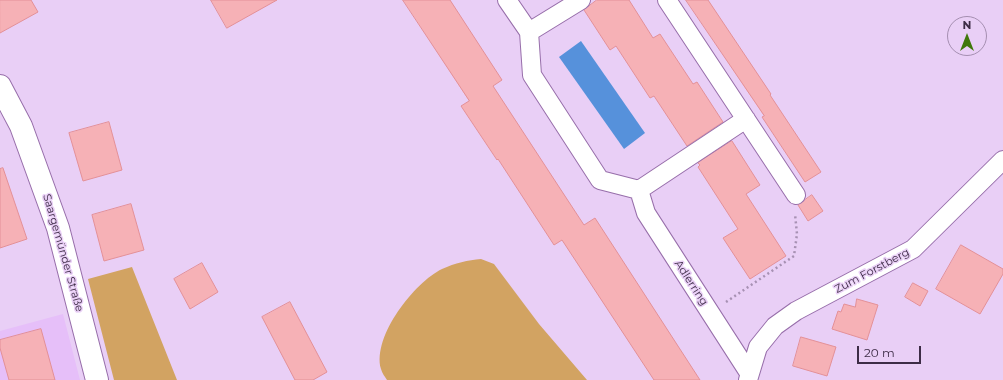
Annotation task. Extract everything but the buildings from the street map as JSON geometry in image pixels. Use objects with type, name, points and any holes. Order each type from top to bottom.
[{"type":"street","points":[[507,0],[529,32],[532,75],[600,180],[639,190],[746,119]]},
{"type":"street","points":[[529,32],[580,0]]},
{"type":"street","points":[[667,0],[796,195]]},
{"type":"street","name":"Saargemünder Straße","points":[[0,86],[21,126],[58,228],[97,380]]},
{"type":"street","name":"Zum Forstberg","points":[[748,377],[758,347],[775,326],[796,311],[913,249],[1003,160]]},
{"type":"street","name":"Adlerring","points":[[639,190],[646,213],[710,312],[748,377]]},
{"type":"path","points":[[710,312],[794,256],[797,220],[793,206],[796,195]]},
{"type":"shaded area","points":[[481,259],[494,264],[539,324],[587,380],[387,380],[381,369],[380,356],[383,341],[389,326],[408,298],[420,285],[442,269],[462,262]]},
{"type":"shaded area","points":[[132,267],[177,380],[114,380],[88,279]]},
{"type":"shaded area","points":[[63,314],[80,380],[0,380],[0,331]]},
{"type":"water","points":[[581,41],[645,133],[624,149],[559,57]]}]
